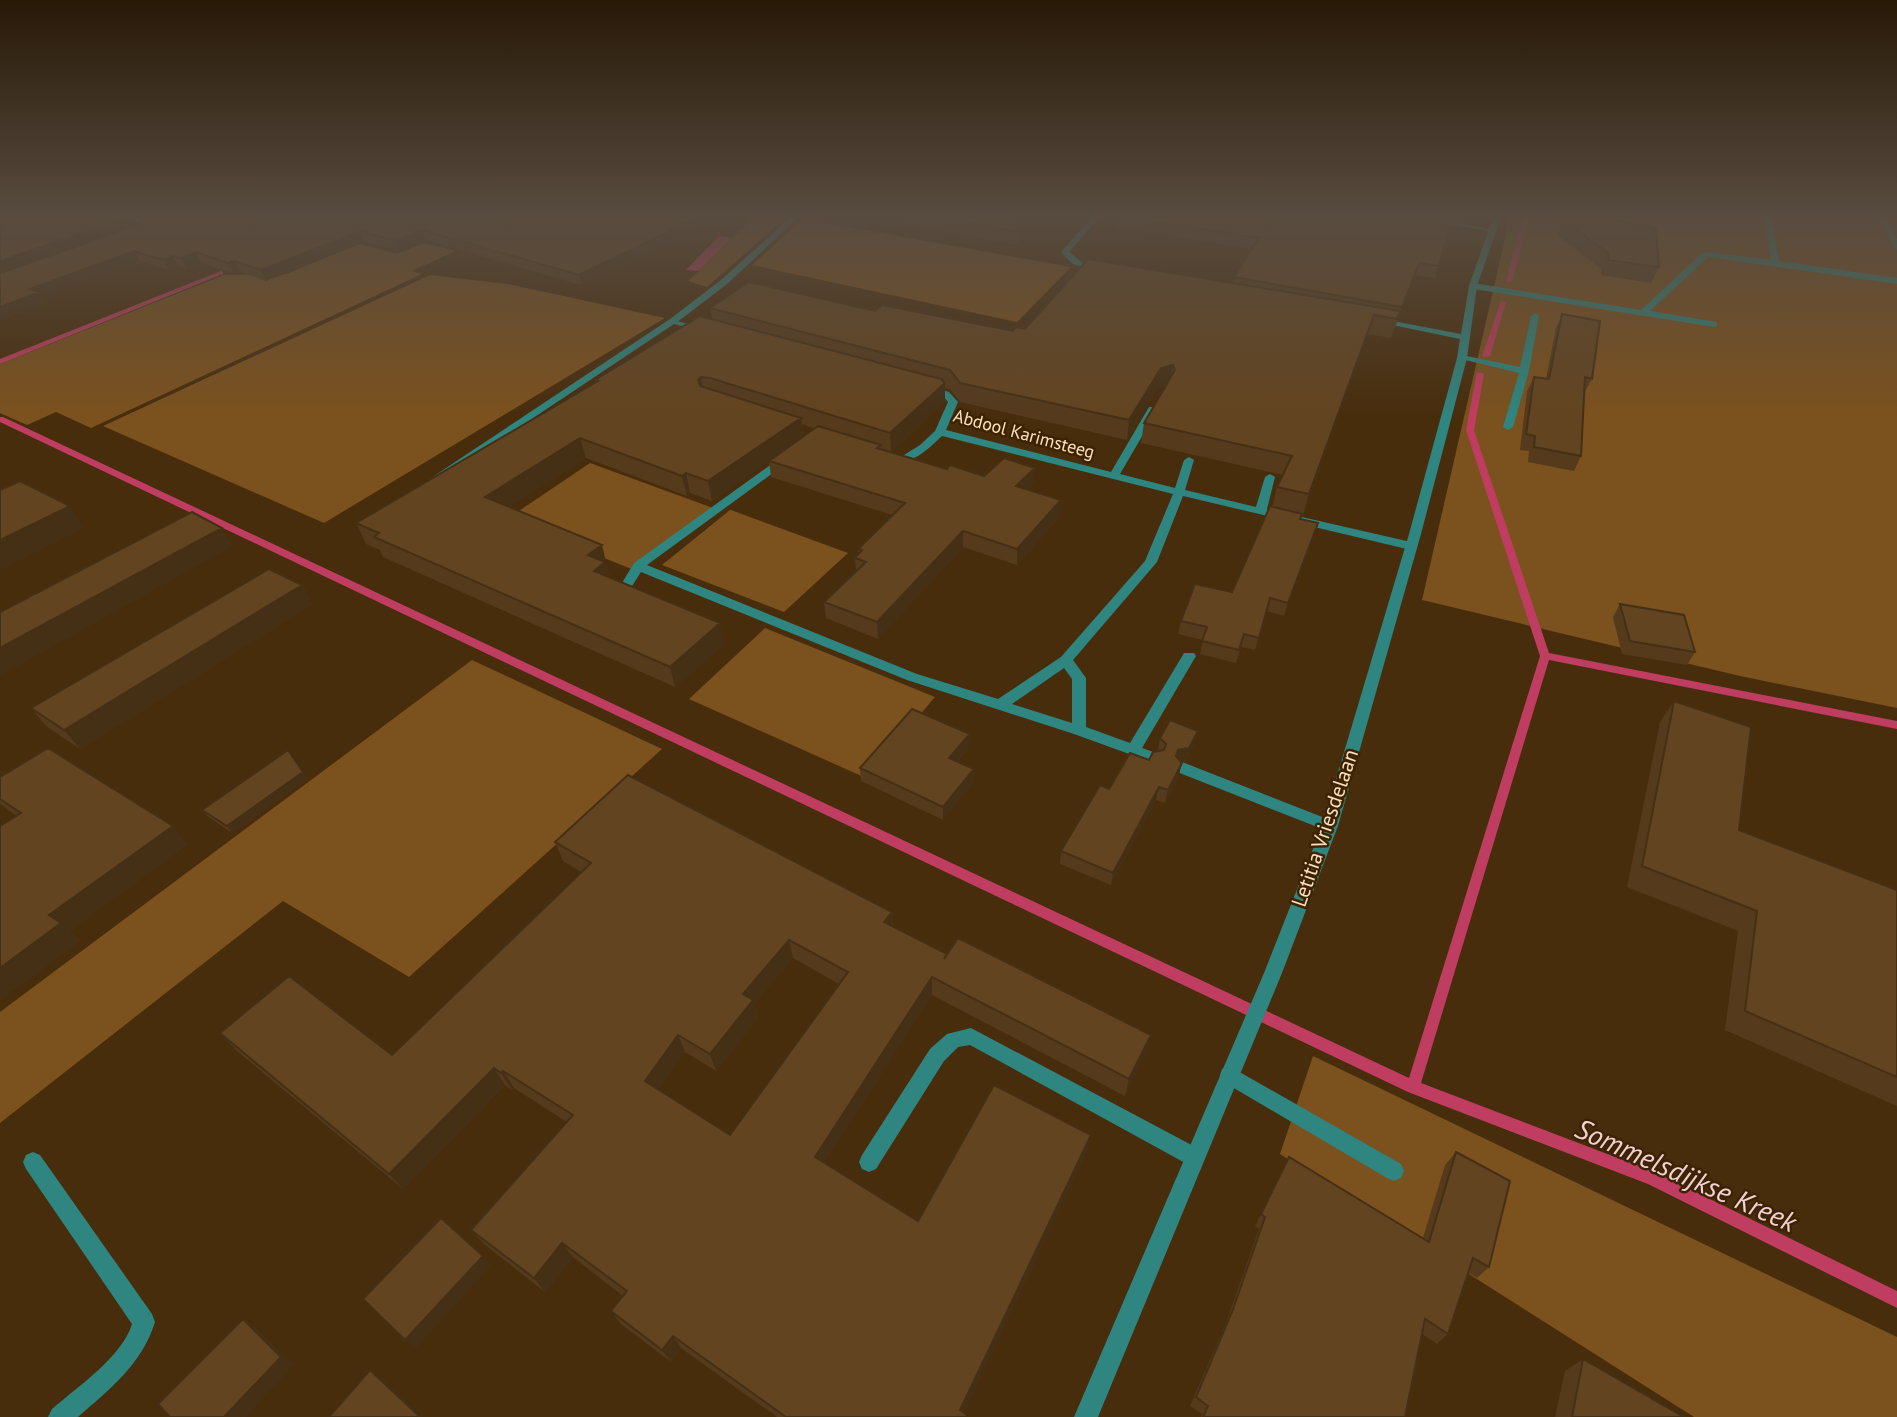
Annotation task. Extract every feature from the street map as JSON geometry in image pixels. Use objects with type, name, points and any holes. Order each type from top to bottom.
[{"type":"street","points":[[429,482],[673,321],[723,283]]},
{"type":"street","name":"Letitia Vriesdelaan","points":[[1086,1417],[1273,973],[1330,826],[1462,358],[1474,283]]},
{"type":"street","points":[[1642,314],[1675,283]]},
{"type":"street","points":[[1473,286],[1714,324]]},
{"type":"street","points":[[1508,427],[1524,371],[1535,316]]},
{"type":"street","points":[[1370,319],[1465,337]]},
{"type":"street","points":[[673,321],[712,331]]},
{"type":"street","points":[[1462,358],[1524,371]]},
{"type":"street","name":"Abdool Karimsteeg","points":[[907,383],[951,397],[953,402],[940,432],[1113,477],[1411,546]]},
{"type":"street","points":[[1113,477],[1158,399]]},
{"type":"street","points":[[884,455],[897,460],[912,457],[940,432]]},
{"type":"street","points":[[628,583],[638,566],[797,451]]},
{"type":"street","points":[[1000,705],[1066,660],[1151,562],[1169,523],[1189,460]]},
{"type":"street","points":[[1261,511],[1270,477]]},
{"type":"street","points":[[638,566],[912,677],[1079,730],[1154,758]]},
{"type":"street","points":[[1133,750],[1189,656]]},
{"type":"street","points":[[1066,660],[1079,678],[1079,730]]},
{"type":"street","points":[[1182,768],[1330,826]]},
{"type":"street","points":[[869,1162],[937,1055],[953,1040],[971,1036],[1195,1157]]},
{"type":"street","points":[[1229,1076],[1394,1171]]},
{"type":"street","points":[[33,1161],[144,1322],[139,1337],[124,1359],[60,1417]]},
{"type":"shaded area","points":[[204,283],[402,283],[91,428],[56,412],[27,425],[0,413],[0,364]]},
{"type":"shaded area","points":[[412,283],[508,284],[665,318],[324,523],[103,426]]},
{"type":"shaded area","points":[[695,283],[711,283],[707,287]]},
{"type":"shaded area","points":[[836,283],[1055,283],[1017,322]]},
{"type":"shaded area","points":[[1495,283],[1897,283],[1897,708],[1740,676],[1422,600]]},
{"type":"shaded area","points":[[590,463],[713,508],[634,570],[507,519]]},
{"type":"shaded area","points":[[730,510],[848,553],[784,612],[662,565]]},
{"type":"shaded area","points":[[765,628],[935,697],[866,778],[689,699]]},
{"type":"shaded area","points":[[472,660],[662,749],[409,977],[283,901],[0,1123],[0,1012]]},
{"type":"shaded area","points":[[1313,1056],[1897,1337],[1897,1417],[1694,1417],[1280,1154]]},
{"type":"building","points":[[0,283],[46,283],[30,289],[40,292],[0,307]]},
{"type":"building","points":[[747,283],[754,283],[875,311],[882,305],[1013,331],[1016,327],[1025,329],[1066,283],[1233,283],[1400,311],[1397,319],[1374,315],[1309,494],[1277,487],[1292,456],[1144,423],[1175,370],[1173,365],[1161,368],[1129,420],[960,383],[950,370],[710,308]]},
{"type":"building","points":[[1268,283],[1411,283],[1402,307]]},
{"type":"building","points":[[1562,314],[1600,321],[1592,379],[1585,377],[1581,456],[1534,447],[1535,436],[1526,434],[1534,377],[1549,379]]},
{"type":"building","points":[[700,316],[941,379],[945,383],[890,433],[701,377],[698,380],[700,386],[801,418],[708,481],[686,473],[682,476],[580,438],[485,497],[602,545],[588,555],[605,562],[594,571],[720,623],[670,667],[374,537],[379,533],[356,523],[598,381],[595,380]]},
{"type":"building","points":[[818,426],[881,445],[877,448],[947,469],[950,465],[984,476],[1004,458],[1035,468],[1016,486],[1061,500],[1017,549],[963,531],[877,622],[824,602],[866,562],[855,558],[862,550],[858,549],[905,503],[769,461]]},
{"type":"building","points":[[20,481],[70,506],[0,540],[0,490]]},
{"type":"building","points":[[1270,506],[1302,514],[1300,519],[1318,523],[1288,603],[1270,598],[1259,638],[1244,634],[1239,650],[1202,641],[1207,627],[1181,621],[1195,584],[1232,592]]},
{"type":"building","points":[[192,512],[222,528],[0,648],[0,612]]},
{"type":"building","points":[[269,569],[302,585],[64,730],[31,708]]},
{"type":"building","points":[[1620,604],[1684,615],[1695,652],[1630,641]]},
{"type":"building","points":[[1674,701],[1751,727],[1739,830],[1897,890],[1897,1077],[1745,1011],[1757,911],[1642,866]]},
{"type":"building","points":[[912,709],[970,734],[949,758],[974,769],[943,807],[860,768]]},
{"type":"building","points":[[1170,720],[1198,731],[1189,748],[1178,750],[1176,756],[1182,763],[1168,790],[1159,787],[1113,873],[1061,851],[1100,785],[1109,789],[1130,753],[1149,760],[1153,752],[1164,750],[1166,744],[1160,738]]},
{"type":"building","points":[[48,748],[173,826],[49,915],[61,923],[0,968],[0,826],[21,813],[0,799],[0,777]]},
{"type":"building","points":[[288,750],[303,772],[227,826],[202,810]]},
{"type":"building","points":[[628,775],[892,912],[884,922],[947,954],[944,959],[958,938],[1151,1035],[1129,1079],[932,977],[815,1157],[918,1221],[994,1085],[1091,1135],[960,1410],[966,1417],[786,1417],[673,1336],[662,1350],[611,1311],[627,1291],[562,1243],[534,1278],[471,1230],[573,1115],[503,1071],[501,1073],[494,1068],[389,1174],[220,1033],[289,976],[392,1055],[591,863],[555,842]],"holes":[[[789,940],[848,972],[730,1135],[645,1081],[678,1035],[710,1054],[753,1000],[743,994]]]},
{"type":"building","points":[[1456,1152],[1510,1181],[1489,1267],[1473,1258],[1448,1334],[1425,1319],[1405,1417],[1203,1417],[1208,1406],[1196,1397],[1232,1312],[1265,1217],[1261,1214],[1289,1157],[1429,1242]]},
{"type":"building","points":[[441,1218],[483,1256],[405,1340],[363,1299]]},
{"type":"building","points":[[243,1319],[281,1357],[224,1417],[170,1417],[158,1404]]},
{"type":"building","points":[[1583,1359],[1684,1417],[1572,1417]]},
{"type":"building","points":[[370,1370],[420,1417],[329,1417]]},
{"type":"waterway","points":[[0,362],[196,283]]},
{"type":"waterway","points":[[1486,356],[1503,302]]},
{"type":"waterway","points":[[1480,374],[1470,430],[1545,656]]},
{"type":"waterway","points":[[0,419],[1413,1087]]},
{"type":"waterway","points":[[1413,1087],[1545,656]]},
{"type":"waterway","points":[[1545,656],[1897,725]]},
{"type":"waterway","name":"Sommelsdijkse Kreek","points":[[1413,1087],[1652,1178],[1897,1300]]}]
